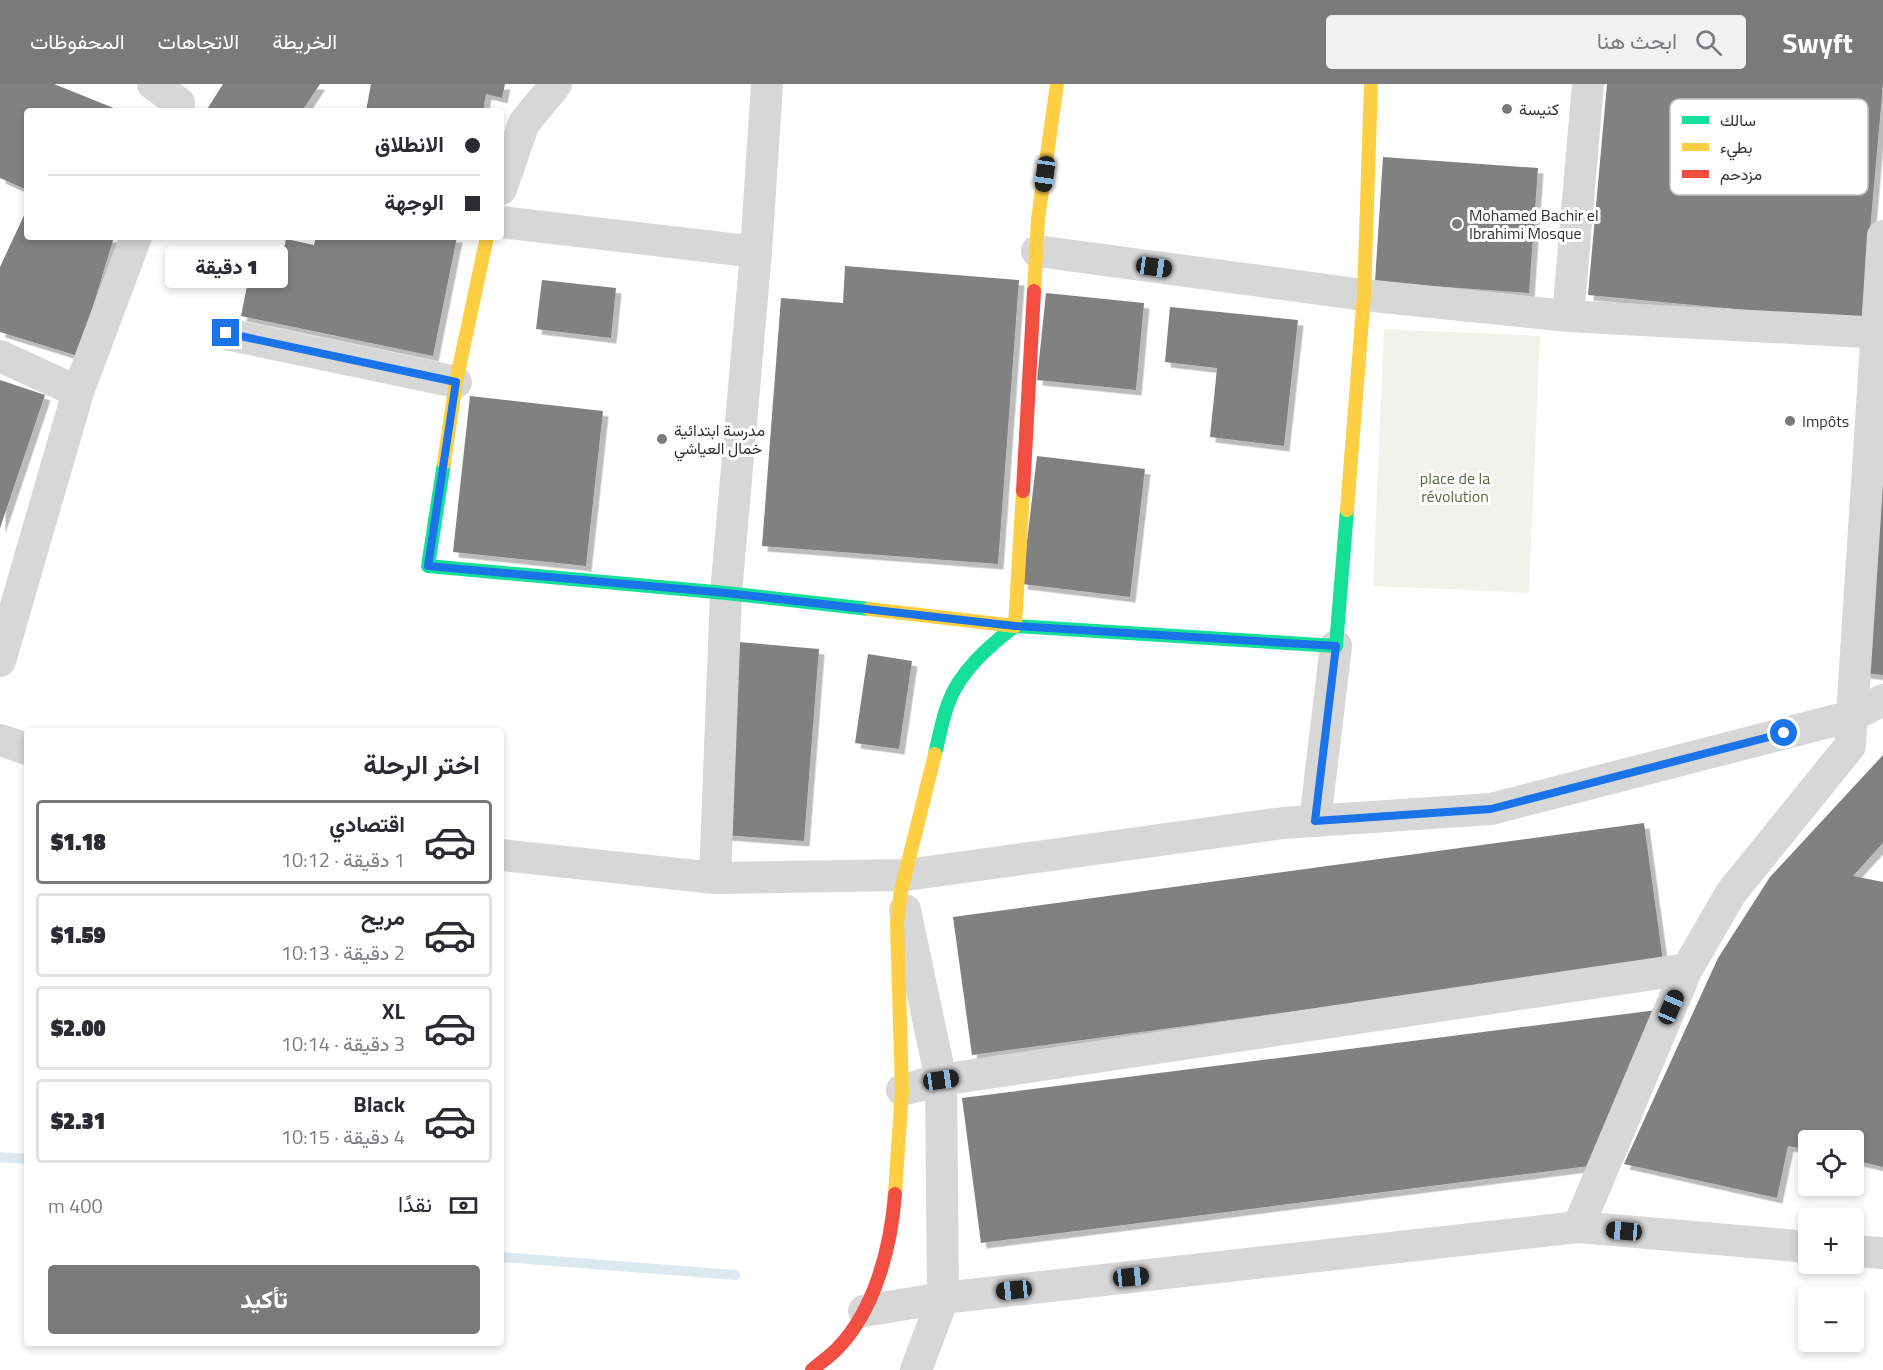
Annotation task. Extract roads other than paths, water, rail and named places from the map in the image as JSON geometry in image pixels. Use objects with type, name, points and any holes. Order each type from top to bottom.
[{"type":"street","points":[[153,84],[183,99]]},
{"type":"street","points":[[504,180],[524,123],[556,84]]},
{"type":"street","points":[[715,878],[726,593],[756,252],[767,84]]},
{"type":"street","points":[[812,1370],[838,1348],[864,1311],[880,1272],[894,1209],[902,1090],[897,923],[904,883],[948,702],[965,674],[990,645],[1015,626],[1038,219],[1057,84]]},
{"type":"street","points":[[1315,821],[1336,646],[1364,296],[1371,84]]},
{"type":"street","points":[[1568,316],[1588,84]]},
{"type":"street","points":[[504,222],[756,252]]},
{"type":"street","points":[[1578,1227],[1687,969],[1731,893],[1850,746],[1879,332],[1883,236]]},
{"type":"street","points":[[0,660],[78,392],[135,240]]},
{"type":"street","points":[[486,240],[456,382],[428,566],[726,593],[1015,626],[1336,646]]},
{"type":"street","points":[[1037,251],[1364,296],[1568,316],[1879,332]]},
{"type":"street","points":[[226,333],[456,382]]},
{"type":"street","points":[[0,356],[78,392]]},
{"type":"street","points":[[504,855],[715,878],[904,883],[1315,821],[1491,809],[1851,716],[1883,700]]},
{"type":"street","points":[[0,740],[24,748]]},
{"type":"street","points":[[904,883],[941,1080],[943,1298],[916,1370]]},
{"type":"street","points":[[902,1090],[941,1080],[1687,969]]},
{"type":"street","points":[[864,1311],[943,1298],[1578,1227],[1798,1246]]},
{"type":"street","points":[[1864,1252],[1883,1253]]},
{"type":"waterway","points":[[0,1157],[24,1159]]},
{"type":"waterway","points":[[504,1257],[735,1275]]},
{"type":"place","name":"كنيسة","points":[[1507,109]]},
{"type":"place","name":"Mohamed Bachir el Ibrahimi Mosque","points":[[1457,224]]},
{"type":"place","name":"Impôts","points":[[1790,421]]},
{"type":"place","name":"مدرسة ابتدائية خمال العياشي","points":[[662,439]]},
{"type":"park label","name":"place de la révolution","points":[[1455,487]]}]
